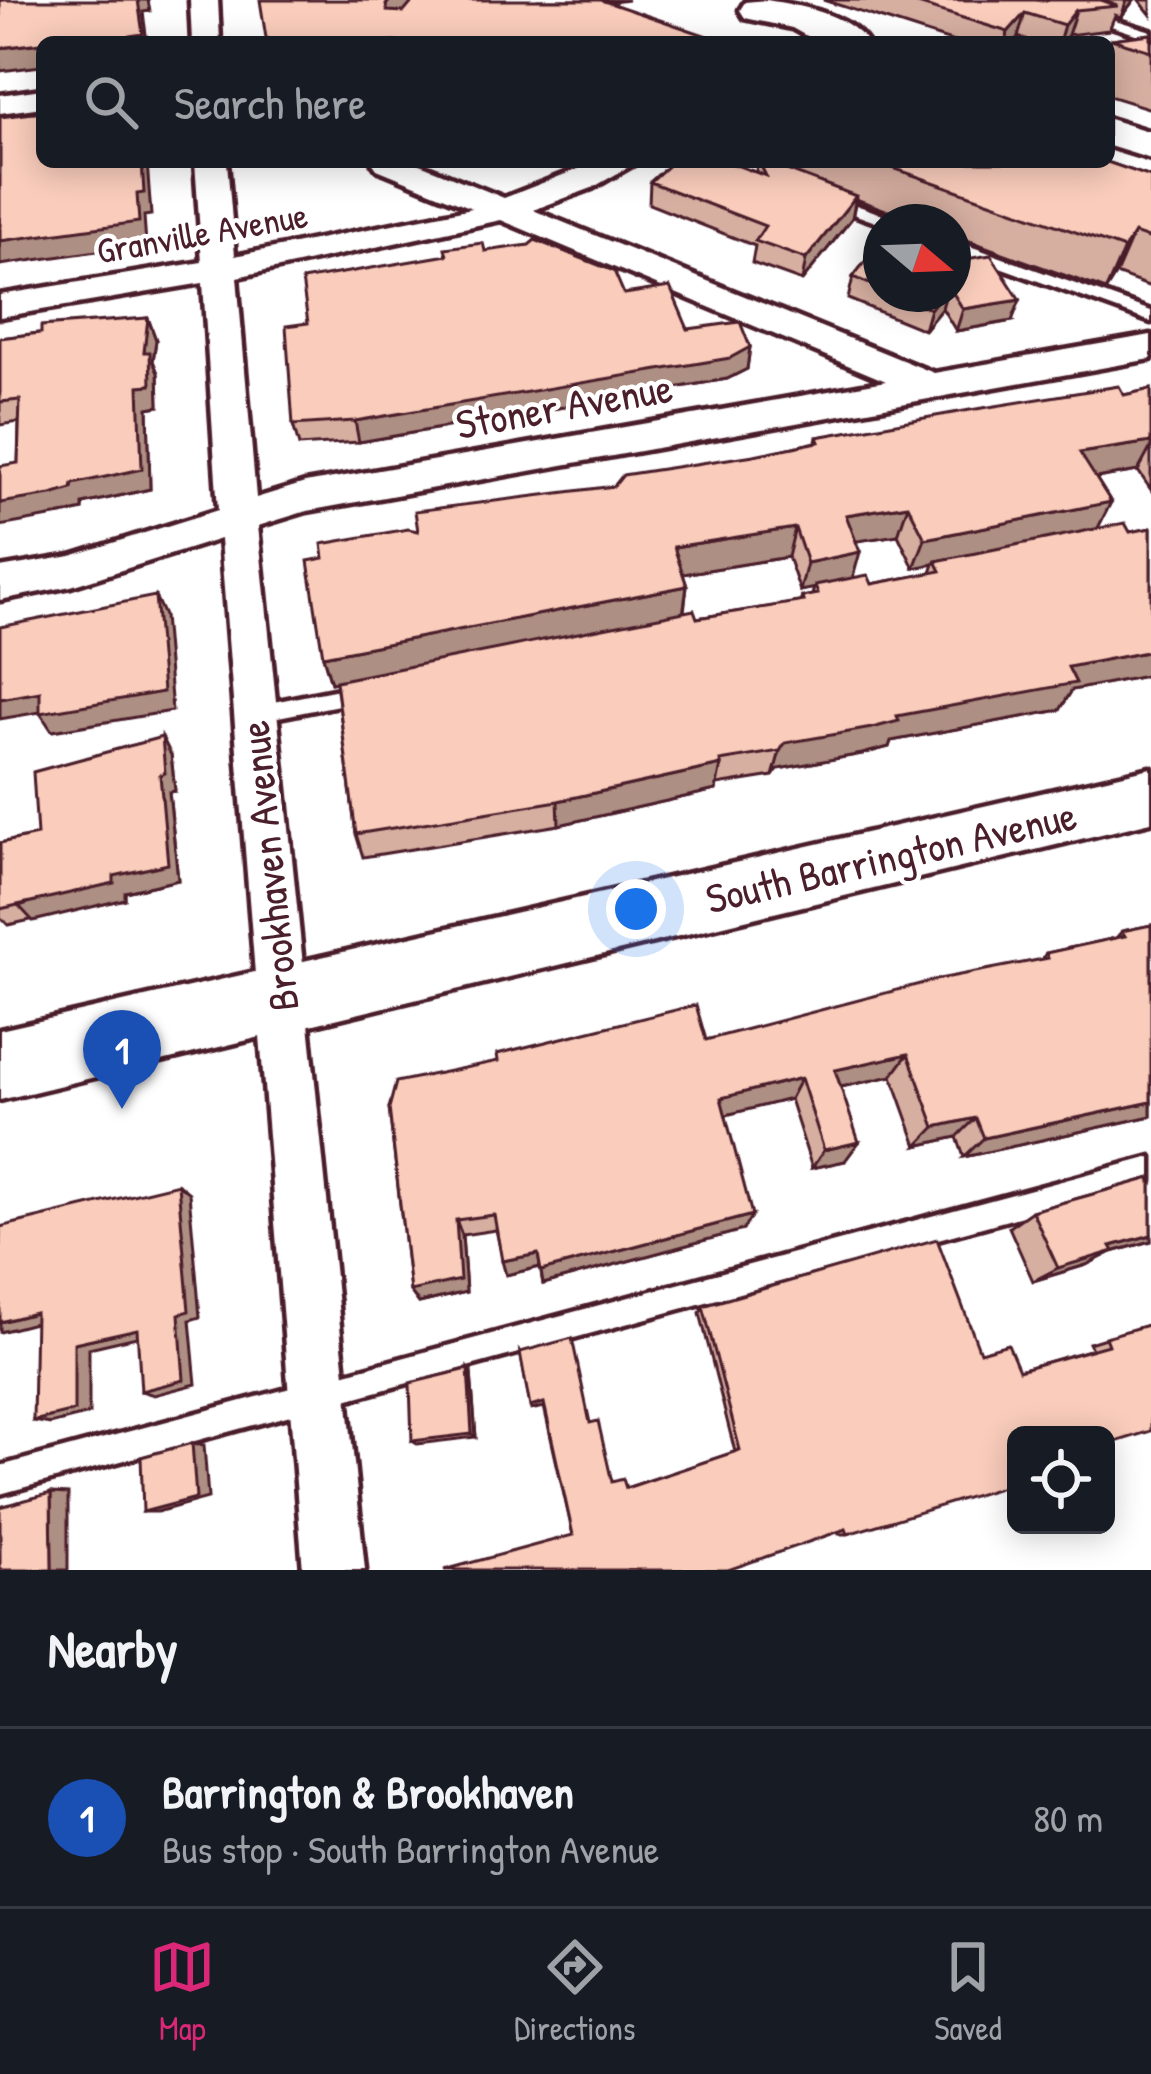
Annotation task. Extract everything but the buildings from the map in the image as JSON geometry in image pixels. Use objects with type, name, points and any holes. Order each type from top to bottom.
[{"type":"street","points":[[204,0],[206,36]]},
{"type":"street","points":[[773,27],[804,19],[836,36]]},
{"type":"street","points":[[0,104],[36,99]]},
{"type":"street","points":[[1115,138],[1151,147]]},
{"type":"street","name":"Brookhaven Avenue","points":[[211,168],[253,715],[334,1570]]},
{"type":"street","points":[[403,168],[932,386]]},
{"type":"street","name":"Granville Avenue","points":[[0,306],[216,272],[511,210],[606,168]]},
{"type":"street","points":[[1108,168],[1151,182]]},
{"type":"street","name":"Stoner Avenue","points":[[0,584],[70,571],[305,497],[1151,346]]},
{"type":"street","name":"South Barrington Avenue","points":[[0,1065],[1151,795]]},
{"type":"lane","points":[[1036,0],[1151,35]]},
{"type":"lane","points":[[807,192],[863,212]]},
{"type":"lane","points":[[971,252],[1151,317]]},
{"type":"lane","points":[[253,715],[386,688]]},
{"type":"lane","points":[[0,1480],[1151,1168]]},
{"type":"place","name":"Barrington & Brookhaven","points":[[122,1109]]}]
